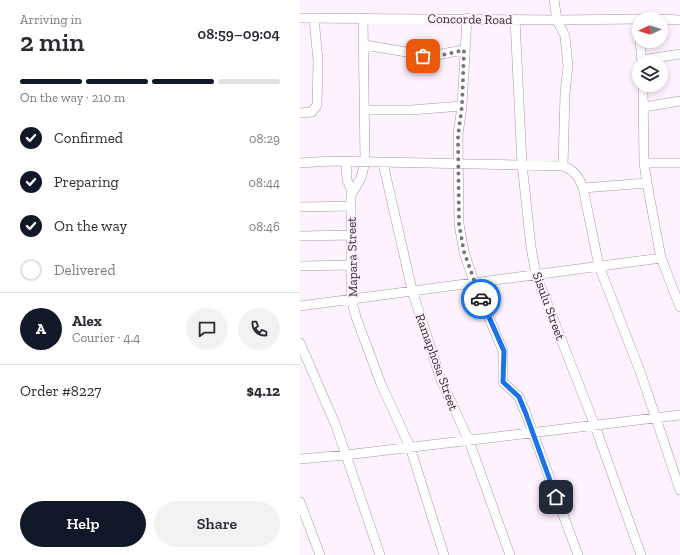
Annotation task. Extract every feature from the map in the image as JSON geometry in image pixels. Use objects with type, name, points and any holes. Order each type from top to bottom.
[{"type":"street","points":[[554,0],[557,20],[565,36],[568,66],[565,93],[563,166]]},
{"type":"street","name":"Concorde Road","points":[[300,18],[632,19]]},
{"type":"street","points":[[300,113],[312,112],[317,105],[318,54],[314,18]]},
{"type":"street","name":"Mapara Street","points":[[363,18],[365,45],[365,162],[361,178],[352,191],[351,298],[356,317],[381,384],[410,447],[444,555]]},
{"type":"street","points":[[467,18],[462,106],[458,136],[459,224],[464,252],[474,282],[504,351],[503,382],[519,397],[578,555]]},
{"type":"street","name":"Sisulu Street","points":[[515,19],[522,164],[531,247],[536,275],[595,426],[641,555]]},
{"type":"street","points":[[668,19],[680,20]]},
{"type":"street","points":[[365,45],[430,56],[464,50]]},
{"type":"street","points":[[668,57],[680,54]]},
{"type":"street","points":[[643,92],[644,163],[647,183],[661,258],[680,307]]},
{"type":"street","points":[[644,107],[680,101]]},
{"type":"street","points":[[365,110],[411,110],[462,106]]},
{"type":"street","points":[[300,163],[320,161],[522,164],[563,166],[571,169],[576,174],[584,188],[600,266],[657,418],[680,490]]},
{"type":"street","points":[[346,162],[347,180],[352,191]]},
{"type":"street","name":"Ramaphosa Street","points":[[383,163],[412,290],[441,380],[469,440],[510,555]]},
{"type":"street","points":[[644,163],[680,163]]},
{"type":"street","points":[[584,188],[647,183]]},
{"type":"street","points":[[300,207],[351,206]]},
{"type":"street","points":[[300,236],[351,235]]},
{"type":"street","points":[[300,306],[351,298],[661,258]]},
{"type":"street","points":[[300,266],[351,266]]},
{"type":"street","points":[[300,343],[336,426],[380,555]]},
{"type":"street","points":[[300,458],[346,455],[680,415]]},
{"type":"street","points":[[300,502],[320,555]]},
{"type":"way so far","points":[[423,56],[438,56],[464,50],[462,106],[458,136],[458,212],[464,252],[481,299]]},
{"type":"route","points":[[481,299],[504,351],[502,374],[503,382],[519,397],[556,497]]}]
